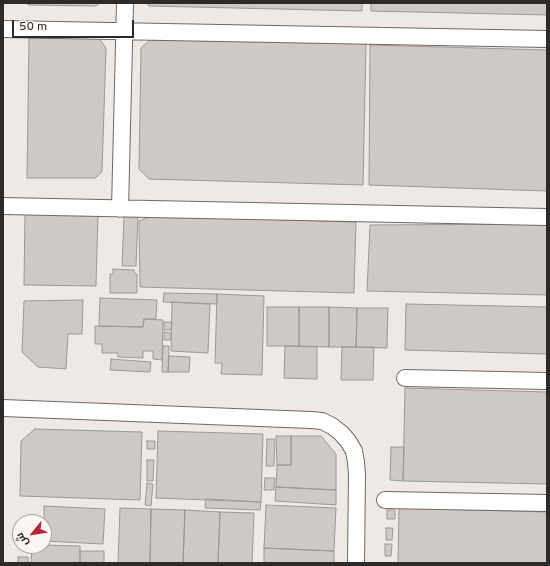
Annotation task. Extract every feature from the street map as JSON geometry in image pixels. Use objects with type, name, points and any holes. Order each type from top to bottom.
[{"type":"lane","points":[[120,209],[125,3]]},
{"type":"lane","points":[[3,28],[547,38]]},
{"type":"lane","points":[[3,206],[547,217]]},
{"type":"lane","points":[[405,378],[547,381]]},
{"type":"lane","points":[[3,408],[322,421],[341,433],[354,451],[357,476],[356,563]]},
{"type":"lane","points":[[385,500],[547,503]]},
{"type":"building","points":[[28,3],[100,3],[96,6],[28,5]]},
{"type":"building","points":[[146,3],[362,3],[362,11],[149,6]]},
{"type":"building","points":[[371,3],[547,3],[547,15],[371,11]]},
{"type":"building","points":[[29,38],[99,38],[106,48],[102,172],[95,178],[27,178]]},
{"type":"building","points":[[150,40],[366,43],[363,185],[149,179],[139,169],[141,48]]},
{"type":"building","points":[[370,45],[547,50],[547,191],[369,185]]},
{"type":"building","points":[[25,212],[98,214],[96,286],[24,285]]},
{"type":"building","points":[[124,216],[138,216],[136,266],[122,266]]},
{"type":"building","points":[[152,216],[356,222],[354,293],[140,287],[139,221]]},
{"type":"building","points":[[547,224],[547,295],[367,291],[370,225]]},
{"type":"building","points":[[113,269],[134,270],[135,274],[137,274],[137,293],[110,293],[110,274],[113,274]]},
{"type":"building","points":[[164,293],[217,294],[217,304],[163,302]]},
{"type":"building","points":[[217,294],[264,296],[262,375],[221,374],[222,363],[215,363]]},
{"type":"building","points":[[100,298],[157,300],[156,319],[144,319],[143,327],[99,326]]},
{"type":"building","points":[[83,300],[82,334],[68,334],[66,369],[38,367],[22,352],[24,301]]},
{"type":"building","points":[[172,302],[210,304],[208,353],[171,351]]},
{"type":"building","points":[[406,304],[547,307],[547,354],[405,350]]},
{"type":"building","points":[[267,307],[299,307],[299,346],[267,346]]},
{"type":"building","points":[[299,307],[329,307],[329,347],[299,346]]},
{"type":"building","points":[[329,307],[357,308],[356,347],[329,347]]},
{"type":"building","points":[[357,308],[388,308],[387,348],[356,347]]},
{"type":"building","points":[[144,319],[163,320],[162,360],[153,359],[153,351],[143,351],[143,358],[118,357],[118,353],[102,353],[102,344],[95,344],[95,326],[143,327]]},
{"type":"building","points":[[164,322],[172,322],[171,330],[164,330]]},
{"type":"building","points":[[164,332],[171,333],[171,340],[164,340]]},
{"type":"building","points":[[163,346],[169,346],[168,372],[162,372]]},
{"type":"building","points":[[285,346],[317,347],[317,379],[284,378]]},
{"type":"building","points":[[342,347],[374,347],[373,380],[341,380]]},
{"type":"building","points":[[169,356],[190,357],[189,372],[168,372]]},
{"type":"building","points":[[111,359],[151,362],[150,372],[110,370]]},
{"type":"building","points":[[405,388],[547,392],[547,484],[403,481]]},
{"type":"building","points":[[35,429],[142,432],[140,500],[20,496],[21,441]]},
{"type":"building","points":[[158,431],[263,434],[261,502],[156,498]]},
{"type":"building","points":[[276,436],[291,436],[291,465],[277,465]]},
{"type":"building","points":[[291,436],[321,436],[336,454],[336,490],[276,487],[277,465],[291,465]]},
{"type":"building","points":[[267,439],[275,439],[274,466],[266,466]]},
{"type":"building","points":[[147,441],[155,441],[155,449],[147,449]]},
{"type":"building","points":[[391,447],[404,447],[403,481],[390,480]]},
{"type":"building","points":[[147,460],[154,460],[153,481],[147,481]]},
{"type":"building","points":[[265,478],[275,478],[274,490],[264,490]]},
{"type":"building","points":[[147,483],[153,484],[151,506],[145,505]]},
{"type":"building","points":[[276,487],[336,490],[336,505],[275,501]]},
{"type":"building","points":[[206,499],[261,502],[260,510],[205,508]]},
{"type":"building","points":[[266,505],[336,508],[334,551],[264,548]]},
{"type":"building","points":[[44,506],[105,509],[103,544],[52,541],[52,514],[44,514]]},
{"type":"building","points":[[120,508],[151,509],[150,563],[118,563]]},
{"type":"building","points":[[399,508],[547,512],[547,563],[398,563]]},
{"type":"building","points":[[151,509],[185,510],[183,563],[150,563]]},
{"type":"building","points":[[185,510],[220,512],[218,563],[183,563]]},
{"type":"building","points":[[387,510],[395,510],[395,519],[387,519]]},
{"type":"building","points":[[220,512],[254,513],[252,563],[218,563]]},
{"type":"building","points":[[386,528],[393,528],[392,540],[386,540]]},
{"type":"building","points":[[385,544],[392,544],[391,556],[385,556]]},
{"type":"building","points":[[52,545],[80,546],[80,563],[31,563],[32,554],[52,554]]},
{"type":"building","points":[[264,548],[334,551],[334,563],[264,563]]},
{"type":"building","points":[[80,551],[104,551],[104,563],[80,563]]},
{"type":"building","points":[[18,557],[28,557],[28,563],[18,563]]}]
